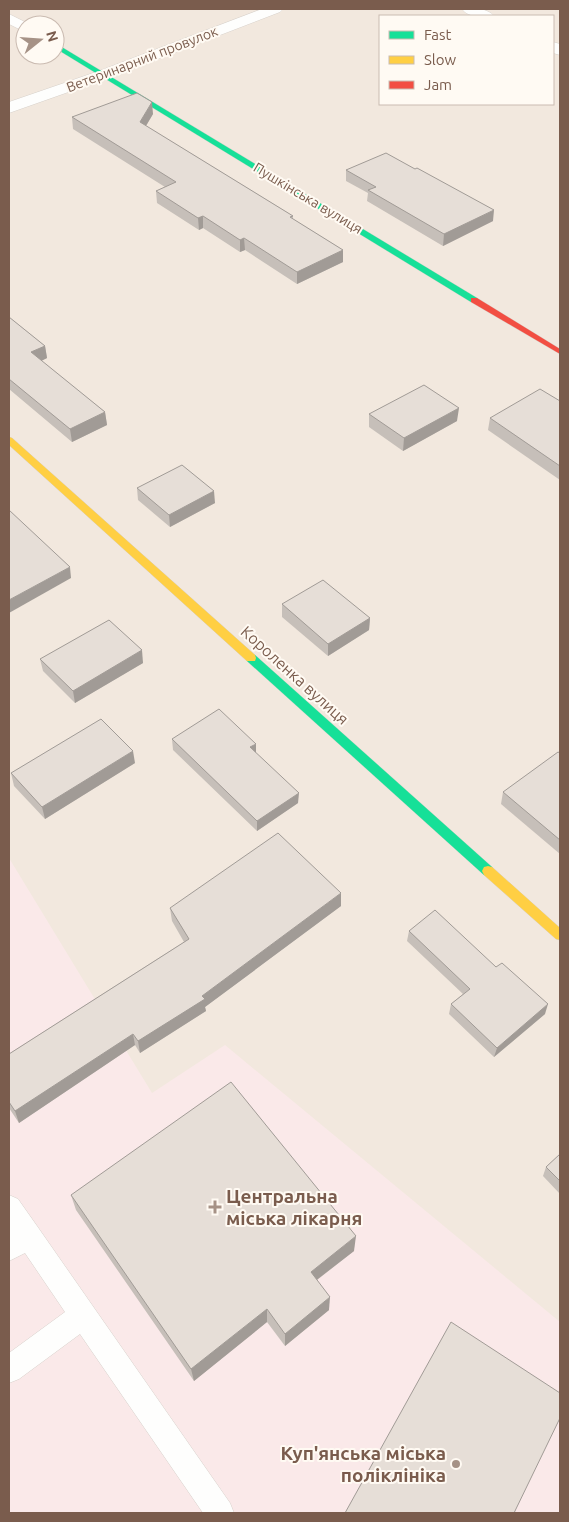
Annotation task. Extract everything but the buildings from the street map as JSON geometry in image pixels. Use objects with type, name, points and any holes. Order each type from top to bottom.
[{"type":"street","name":"Ветеринарний провулок","points":[[9,108],[105,74],[274,9]]},
{"type":"street","points":[[469,9],[484,15]]},
{"type":"street","name":"Пушкінська вулиця","points":[[65,51],[560,352]]},
{"type":"street","name":"Короленка вулиця","points":[[9,440],[560,934]]},
{"type":"lane","points":[[9,1208],[18,1242],[83,1316],[220,1513]]},
{"type":"lane","points":[[9,1368],[83,1316]]},
{"type":"shaded area","points":[[9,9],[560,9],[560,1513],[9,1513]]},
{"type":"shaded area","name":"Центральна міська лікарня","points":[[9,858],[152,1093],[225,1045],[560,1322],[560,1513],[9,1513]]},
{"type":"traffic: fast","points":[[65,51],[474,300]]},
{"type":"traffic: fast","points":[[251,658],[488,871]]},
{"type":"traffic: slow","points":[[9,440],[251,658]]},
{"type":"traffic: slow","points":[[488,871],[560,935]]},
{"type":"traffic: jam","points":[[474,300],[560,352]]},
{"type":"place","name":"Центральна міська лікарня","points":[[215,1207]]},
{"type":"place","name":"Куп'янська міська поліклініка","points":[[456,1464]]}]
